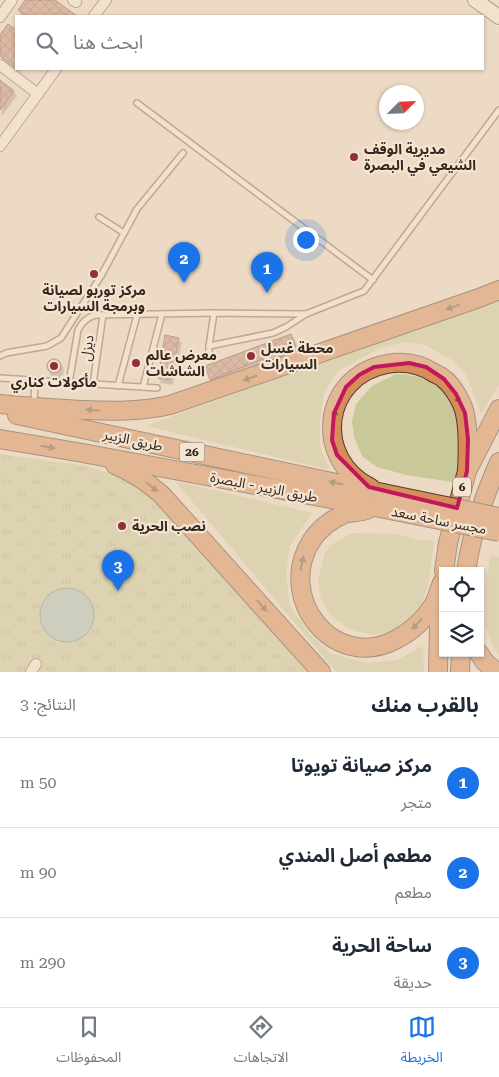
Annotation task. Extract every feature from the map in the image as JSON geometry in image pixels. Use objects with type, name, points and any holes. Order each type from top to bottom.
[{"type":"highway","points":[[0,404],[108,411],[137,411],[170,405],[499,290]]},
{"type":"highway","points":[[439,589],[434,604],[408,633],[386,644],[371,648],[343,644],[332,638],[318,626],[309,613],[302,596],[300,581],[301,564],[306,550],[316,533],[330,522],[345,514],[382,500],[349,471],[337,455],[332,440],[334,413],[346,387],[359,375],[374,367],[396,363],[408,363],[426,367],[444,379],[456,394],[465,413],[468,438],[467,471]]},
{"type":"highway","name":"6","points":[[444,567],[448,543],[467,471],[499,409]]},
{"type":"highway","name":"طريق الزبير","points":[[0,412],[382,500]]},
{"type":"highway","name":"طريق الزبير - البصرة","points":[[0,439],[382,500]]},
{"type":"highway","points":[[77,452],[132,472],[161,494],[321,672]]},
{"type":"highway","name":"6","points":[[467,567],[484,498],[499,462]]},
{"type":"highway","name":"مجسر ساحة سعد","points":[[382,500],[499,517]]},
{"type":"highway","name":"مجسر ساحة سعد","points":[[382,500],[499,532]]},
{"type":"highway","name":"6","points":[[438,672],[440,612]]},
{"type":"highway","points":[[460,672],[461,657]]},
{"type":"highway","points":[[482,657],[496,672]]},
{"type":"street","points":[[0,17],[12,0]]},
{"type":"street","points":[[95,15],[106,0]]},
{"type":"street","points":[[475,0],[499,17]]},
{"type":"street","points":[[0,65],[38,94]]},
{"type":"street","points":[[0,146],[4,133],[38,94],[55,70]]},
{"type":"lane","points":[[137,103],[373,280]]},
{"type":"lane","points":[[209,346],[273,333],[306,314],[364,291],[499,110]]},
{"type":"lane","points":[[0,356],[6,353],[47,346],[61,338],[101,276],[137,209],[183,153]]},
{"type":"lane","points":[[99,217],[124,233]]},
{"type":"lane","points":[[70,383],[78,330],[88,318],[96,315],[214,312],[306,314]]},
{"type":"lane","points":[[209,354],[214,312]]},
{"type":"lane","points":[[143,387],[162,314]]},
{"type":"lane","name":"ديزل","points":[[93,384],[103,315]]},
{"type":"lane","points":[[118,386],[137,315]]},
{"type":"lane","points":[[0,378],[157,388]]},
{"type":"lane","points":[[34,407],[35,381]]},
{"type":"highlighted area","points":[[409,363],[426,367],[444,379],[456,394],[465,413],[468,439],[467,471],[457,508],[369,487],[337,455],[332,440],[334,413],[346,387],[359,375],[374,367]]},
{"type":"green space","points":[[499,296],[499,384],[481,414],[466,374],[449,358],[425,345],[406,342],[378,349],[338,371],[325,391],[320,418],[320,448],[330,470],[146,426]]},
{"type":"green space","points":[[396,374],[417,376],[430,381],[439,387],[451,404],[458,424],[461,446],[460,462],[453,482],[406,475],[377,467],[362,456],[354,437],[352,421],[356,404],[372,386]]},
{"type":"green space","points":[[0,454],[87,466],[122,477],[148,495],[165,510],[307,672],[0,672]]},
{"type":"green space","points":[[175,481],[312,513],[290,546],[286,575],[290,606],[311,635],[330,653],[366,663],[397,660],[423,646],[424,672],[336,672]]},
{"type":"green space","points":[[352,533],[397,534],[414,539],[434,541],[428,587],[421,605],[411,619],[395,630],[374,635],[354,631],[329,613],[321,599],[318,580],[325,552],[334,543]]},
{"type":"green space","points":[[490,555],[499,557],[499,655],[491,642],[485,625],[485,583]]},
{"type":"shaded area","points":[[67,588],[77,590],[86,596],[92,605],[94,615],[92,625],[86,634],[77,640],[67,642],[57,640],[48,634],[42,625],[40,615],[42,605],[48,596],[57,590]]},
{"type":"building","points":[[25,0],[55,0],[76,15],[25,15],[18,10]]},
{"type":"building","points":[[8,24],[15,29],[15,67],[0,56],[0,35]]},
{"type":"building","points":[[0,80],[14,91],[0,110]]},
{"type":"building","name":"محطة غسل السيارات","points":[[291,334],[296,346],[210,380],[205,366]]},
{"type":"building","points":[[165,335],[179,338],[170,380],[158,378]]},
{"type":"building","name":"مأكولات كناري","points":[[51,359],[57,359],[61,366],[57,373],[51,373],[47,369],[47,363]]},
{"type":"place","name":"مديرية الوقف الشيعي في البصرة","points":[[354,157]]},
{"type":"place","name":"مركز توربو لصيانة وبرمجة السيارات","points":[[94,274]]},
{"type":"place","name":"مطعم أصل المندي","points":[[184,283]]},
{"type":"place","name":"مركز صيانة تويوتا","points":[[267,293]]},
{"type":"place","name":"محطة غسل السيارات","points":[[251,356]]},
{"type":"place","name":"معرض عالم الشاشات","points":[[136,363]]},
{"type":"place","name":"مأكولات كناري","points":[[54,366]]},
{"type":"place","name":"نصب الحرية","points":[[122,526]]},
{"type":"place","name":"ساحة الحرية","points":[[118,591]]}]
